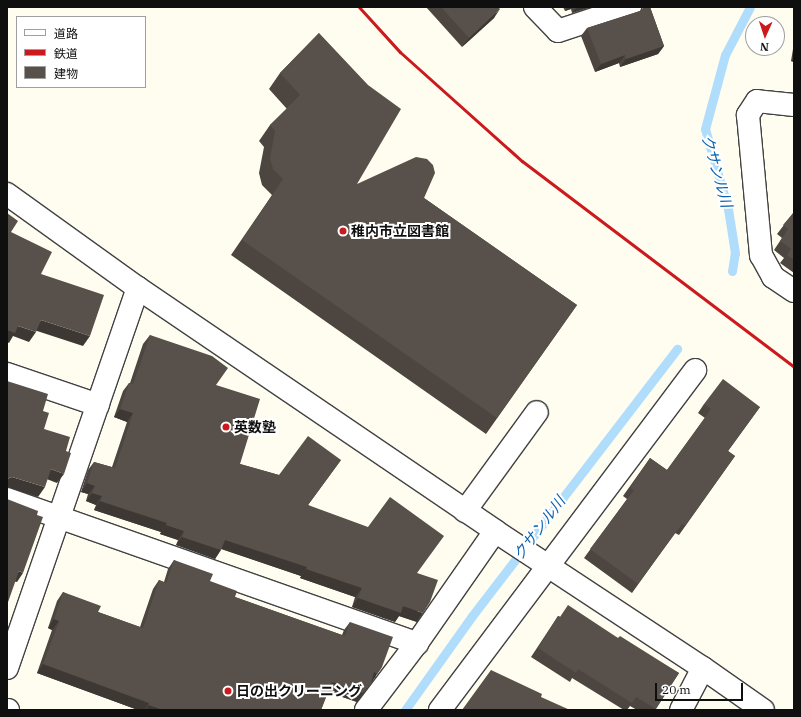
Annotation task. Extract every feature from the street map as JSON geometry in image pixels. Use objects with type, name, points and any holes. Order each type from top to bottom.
[{"type":"street","points":[[535,7],[558,32],[630,7]]},
{"type":"street","points":[[794,105],[757,101],[748,115],[761,256],[773,277],[794,291]]},
{"type":"street","points":[[7,194],[138,288],[497,533],[703,668],[763,710]]},
{"type":"street","points":[[7,668],[138,288]]},
{"type":"street","points":[[440,710],[542,562],[695,370]]},
{"type":"street","points":[[7,374],[98,405]]},
{"type":"street","points":[[465,511],[537,412]]},
{"type":"street","points":[[7,499],[417,643]]},
{"type":"street","points":[[366,710],[497,533]]},
{"type":"street","points":[[681,710],[703,668]]},
{"type":"building","points":[[441,7],[498,7],[500,9],[469,38]]},
{"type":"building","points":[[645,7],[650,7],[664,46],[626,59],[625,55],[601,64],[587,28],[640,11]]},
{"type":"building","name":"稚内市立図書館","points":[[319,33],[368,85],[401,109],[357,184],[416,157],[427,159],[433,165],[435,173],[424,198],[577,305],[497,418],[242,240],[283,179],[273,169],[270,158],[275,131],[270,125],[300,95],[280,73]]},
{"type":"building","points":[[794,212],[794,260],[787,255],[791,249],[780,241],[788,229],[783,225]]},
{"type":"building","points":[[7,213],[18,221],[11,232],[52,252],[41,274],[104,295],[90,336],[41,320],[36,332],[18,326],[15,333],[7,330]]},
{"type":"building","points":[[150,335],[212,356],[228,368],[216,385],[260,399],[240,464],[279,475],[308,436],[341,460],[308,505],[368,527],[390,497],[444,536],[417,573],[438,580],[430,602],[423,613],[403,606],[401,613],[358,598],[362,588],[306,569],[307,567],[225,540],[221,550],[182,537],[184,531],[166,525],[167,523],[100,501],[102,496],[92,493],[95,486],[87,483],[94,462],[115,468],[133,413],[120,409],[129,383],[133,384]]},
{"type":"building","points":[[723,379],[760,407],[728,451],[735,456],[685,526],[682,524],[638,584],[590,549],[634,490],[630,488],[650,458],[667,470],[711,409],[704,404]]},
{"type":"building","points":[[7,381],[48,394],[43,411],[49,413],[44,429],[70,437],[66,451],[71,453],[64,474],[51,469],[45,487],[12,477],[7,479]]},
{"type":"building","points":[[7,499],[38,511],[37,515],[43,517],[23,573],[19,571],[7,605]]},
{"type":"building","points":[[174,560],[213,574],[210,581],[237,591],[235,597],[345,636],[350,622],[393,637],[382,667],[377,674],[374,672],[371,683],[363,693],[332,682],[321,710],[163,710],[149,705],[149,703],[43,664],[59,621],[54,619],[63,592],[101,606],[98,612],[143,628],[159,580],[166,583]]},
{"type":"building","points":[[568,605],[618,638],[620,636],[679,673],[656,709],[636,697],[632,703],[578,669],[576,673],[538,648],[558,616],[560,617]]},
{"type":"building","points":[[491,670],[542,694],[541,697],[570,710],[462,710]]},
{"type":"waterway","name":"クサンル川","points":[[732,271],[735,253],[728,209],[705,129],[725,55],[750,7]]},
{"type":"waterway","name":"クサンル川","points":[[405,710],[472,616],[677,349]]},
{"type":"railway","points":[[359,7],[400,52],[522,161],[794,367]]},
{"type":"place","name":"稚内市立図書館","points":[[343,231]]},
{"type":"place","name":"英数塾","points":[[226,427]]},
{"type":"place","name":"日の出クリーニング","points":[[228,691]]}]
